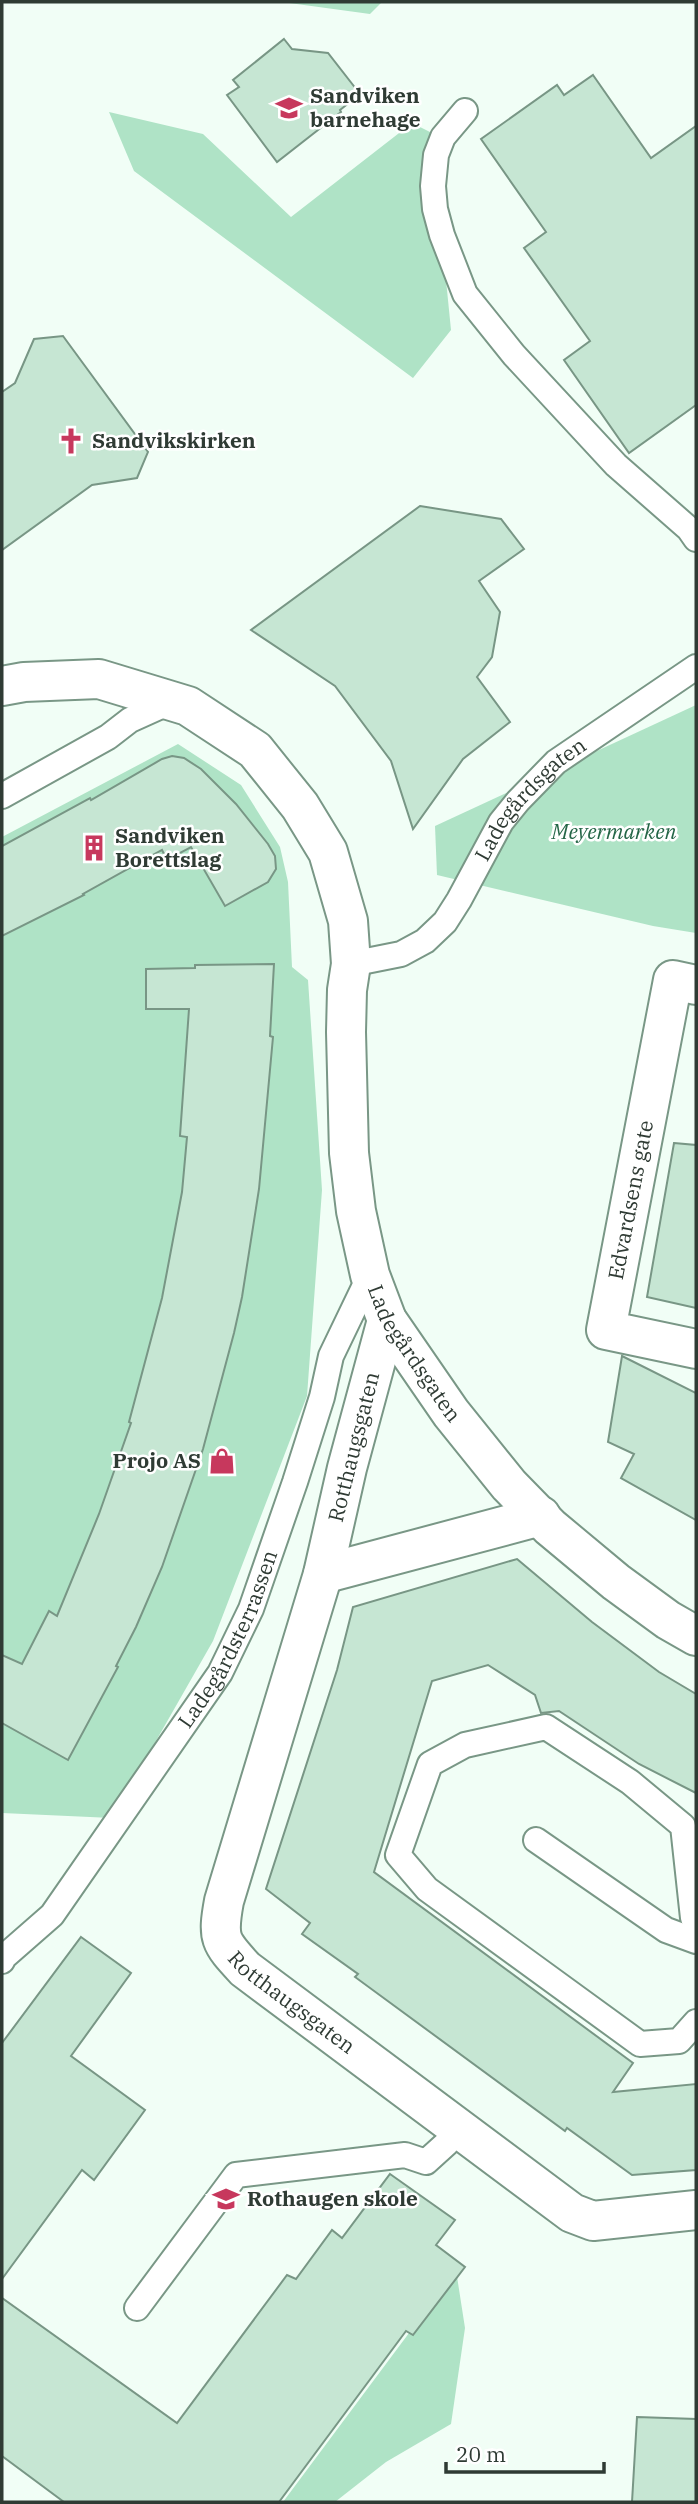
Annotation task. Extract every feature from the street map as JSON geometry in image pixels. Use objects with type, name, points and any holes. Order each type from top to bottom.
[{"type":"street","name":"Ladegårdsgaten","points":[[2,687],[24,682],[99,679],[188,706],[256,750],[300,806],[328,852],[348,921],[351,964],[346,1032],[349,1153],[356,1211],[370,1275],[387,1320],[451,1413],[509,1485],[550,1527],[616,1582],[668,1620],[696,1636]]},
{"type":"street","name":"Edvardsens gate","points":[[685,983],[606,1330],[696,1349]]},
{"type":"street","name":"Rotthaugsgaten","points":[[387,1320],[347,1468],[323,1574],[224,1901],[220,1926],[223,1946],[245,1969],[572,2213],[593,2221],[696,2210]]},
{"type":"street","points":[[323,1574],[541,1516]]},
{"type":"lane","points":[[465,111],[443,137],[436,155],[433,186],[435,209],[442,235],[465,294],[514,355],[616,465],[696,538]]},
{"type":"lane","name":"Ladegårdsgaten","points":[[351,964],[401,954],[425,941],[444,922],[501,822],[556,762],[696,667]]},
{"type":"lane","points":[[2,796],[108,737],[130,720],[161,706],[169,699]]},
{"type":"lane","name":"Ladegårdsterrassen","points":[[2,1958],[60,1905],[219,1673],[251,1608],[299,1470],[322,1397],[331,1356],[370,1275]]},
{"type":"lane","points":[[696,1921],[683,1826],[630,1782],[546,1727],[465,1745],[430,1764],[398,1855],[427,1889],[640,2044],[679,2041],[696,2022]]},
{"type":"lane","points":[[536,1840],[666,1930],[696,1941]]},
{"type":"lane","points":[[137,2308],[236,2175],[405,2155],[426,2162],[447,2143],[455,2126]]},
{"type":"green space","points":[[282,2],[382,2],[370,14]]},
{"type":"green space","points":[[109,112],[203,134],[291,217],[412,123],[432,133],[427,213],[446,280],[451,330],[413,378],[134,171]]},
{"type":"green space","name":"Meyermarken","points":[[696,705],[696,933],[653,926],[437,875],[435,826]]},
{"type":"green space","points":[[178,744],[241,785],[280,847],[288,882],[292,967],[308,980],[322,1190],[307,1396],[213,1641],[112,1818],[2,1813],[2,837]]},
{"type":"green space","points":[[456,2270],[465,2328],[451,2424],[386,2462],[335,2502],[283,2502]]},
{"type":"building","points":[[284,39],[292,49],[328,53],[360,94],[277,162],[227,95],[239,87],[233,80]]},
{"type":"building","points":[[593,75],[651,158],[696,126],[696,405],[629,453],[564,360],[590,341],[524,248],[546,232],[481,139],[557,85],[564,95]]},
{"type":"building","name":"Sandvikskirken","points":[[63,336],[148,452],[137,478],[92,485],[2,550],[2,392],[15,383],[34,339]]},
{"type":"building","points":[[420,506],[501,519],[524,549],[479,581],[500,612],[492,657],[477,677],[510,722],[463,759],[413,829],[391,761],[335,686],[251,630]]},
{"type":"building","name":"Sandviken Borettslag","points":[[172,756],[184,758],[201,769],[236,804],[268,844],[275,856],[276,869],[268,882],[225,906],[191,847],[167,860],[162,850],[84,895],[2,936],[2,846]]},
{"type":"building","points":[[274,964],[270,1036],[273,1037],[259,1189],[234,1333],[203,1449],[162,1567],[116,1666],[118,1667],[68,1760],[2,1723],[2,1655],[22,1664],[49,1611],[57,1616],[99,1514],[131,1423],[129,1422],[162,1298],[182,1192],[187,1137],[180,1136],[189,1009],[146,1009],[146,969]]},
{"type":"building","points":[[674,1143],[696,1145],[696,1308],[647,1297]]},
{"type":"building","points":[[622,1356],[696,1393],[696,1520],[621,1478],[634,1454],[608,1442]]},
{"type":"building","points":[[517,1559],[592,1622],[659,1672],[696,1694],[696,1793],[639,1764],[559,1711],[541,1713],[535,1695],[488,1665],[432,1681],[374,1872],[633,2063],[613,2092],[696,2084],[696,2170],[632,2175],[567,2128],[565,2131],[355,1977],[358,1974],[302,1934],[310,1923],[266,1889],[337,1670],[353,1607]]},
{"type":"building","points":[[81,1937],[131,1973],[71,2056],[145,2110],[94,2180],[82,2170],[2,2279],[2,2043]]},
{"type":"building","points":[[390,2174],[455,2220],[436,2245],[465,2267],[413,2335],[406,2331],[279,2502],[64,2502],[2,2456],[2,2298],[177,2423],[287,2275],[296,2279],[332,2230],[342,2238]]},
{"type":"building","points":[[637,2417],[696,2419],[696,2502],[632,2502]]},
{"type":"place","name":"Sandviken barnehage","points":[[289,108]]},
{"type":"place","name":"Sandvikskirken","points":[[71,441]]},
{"type":"place","name":"Sandviken Borettslag","points":[[94,848]]},
{"type":"place","name":"Projo AS","points":[[222,1461]]},
{"type":"place","name":"Rothaugen skole","points":[[226,2199]]}]
